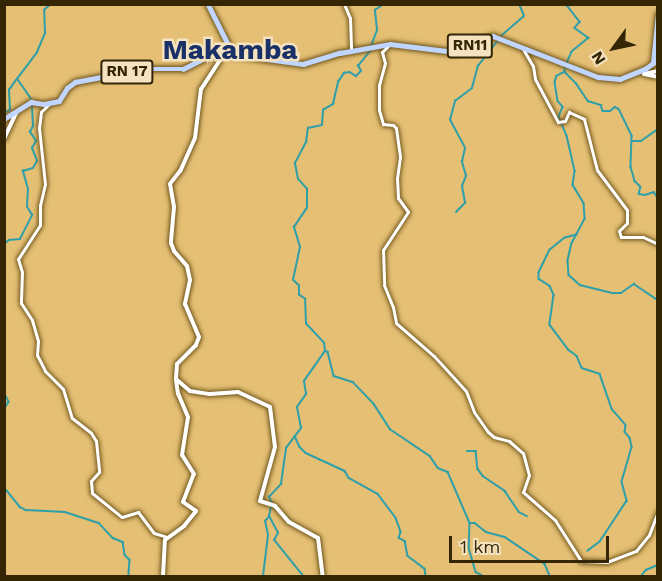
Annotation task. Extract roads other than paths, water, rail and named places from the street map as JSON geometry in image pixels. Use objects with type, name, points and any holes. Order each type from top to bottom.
[{"type":"main road","points":[[208,4],[230,50]]},
{"type":"main road","name":"RN11","points":[[230,50],[298,65],[351,51],[390,44],[453,52],[494,36],[524,46],[598,78],[612,80],[630,76],[655,64],[657,14]]},
{"type":"main road","name":"RN 17","points":[[51,103],[59,101],[67,88],[75,82],[143,69],[183,69],[220,52],[230,50]]},
{"type":"main road","points":[[163,576],[163,554],[167,537],[184,526],[196,510],[183,502],[194,474],[182,455],[188,417],[178,395],[176,380],[177,365],[196,345],[199,337],[185,304],[189,271],[173,249],[171,241],[174,207],[170,184],[180,171],[195,138],[201,89],[220,60],[220,52]]},
{"type":"main road","points":[[657,71],[644,74],[657,77]]},
{"type":"main road","points":[[4,119],[32,101],[51,103]]},
{"type":"main road","points":[[4,140],[16,113]]},
{"type":"main road","points":[[176,380],[190,391],[210,394],[238,392],[270,407],[275,447],[260,501],[275,506],[288,521],[318,538],[323,576]]},
{"type":"street","points":[[344,4],[350,18],[351,51]]},
{"type":"street","points":[[390,44],[382,52],[385,63],[379,85],[379,108],[383,124],[393,125],[396,128],[400,157],[397,176],[398,198],[408,211],[383,250],[384,285],[395,312],[396,323],[434,356],[466,392],[474,412],[488,432],[495,437],[509,441],[523,453],[529,475],[523,492],[555,520],[581,561],[607,562],[636,551],[650,535],[657,512]]},
{"type":"street","points":[[524,46],[533,67],[535,79],[558,123],[565,121],[569,112],[583,119],[597,170],[627,210],[627,223],[619,231],[621,237],[643,237],[657,244]]},
{"type":"street","points":[[51,103],[41,111],[40,118],[39,136],[45,184],[40,205],[40,225],[18,259],[22,272],[21,303],[32,322],[38,341],[36,355],[47,374],[63,388],[70,416],[96,441],[99,472],[91,482],[92,493],[123,517],[138,512],[154,533],[167,537]]},
{"type":"waterway","points":[[31,99],[17,79],[37,52],[45,33],[44,10],[51,4]]},
{"type":"waterway","points":[[371,46],[377,30],[375,10],[384,4]]},
{"type":"waterway","points":[[501,36],[524,16],[519,4]]},
{"type":"waterway","points":[[566,4],[580,22],[575,28],[589,38],[572,52],[567,63]]},
{"type":"waterway","points":[[456,212],[465,203],[462,186],[466,176],[462,162],[465,148],[450,120],[455,101],[472,88],[478,66],[499,39]]},
{"type":"waterway","points":[[303,576],[274,540],[278,533],[269,516],[272,503],[269,497],[281,484],[286,448],[301,428],[297,407],[306,394],[304,381],[325,351],[324,343],[306,324],[305,299],[299,295],[299,286],[293,280],[300,247],[294,227],[307,208],[307,189],[298,179],[295,163],[306,142],[308,128],[322,125],[323,110],[333,104],[338,82],[344,73],[350,72],[356,76],[361,71],[358,66],[371,50]]},
{"type":"waterway","points":[[565,67],[565,72],[588,101],[601,105],[603,111],[610,111],[615,107],[619,109],[632,136],[631,167],[635,181],[641,187],[639,194],[654,192],[658,198]]},
{"type":"waterway","points":[[565,72],[557,76],[555,82],[558,101],[563,107],[559,117],[567,136],[575,171],[573,185],[584,203],[585,219],[572,243],[568,261],[569,275],[580,285],[613,293],[621,293],[634,284],[658,300]]},
{"type":"waterway","points":[[4,113],[10,110],[9,90],[16,80]]},
{"type":"waterway","points":[[4,244],[9,240],[20,239],[32,215],[27,207],[28,189],[23,171],[33,168],[37,161],[32,148],[36,141],[30,132],[33,126],[32,104]]},
{"type":"waterway","points":[[633,141],[641,141],[658,129]]},
{"type":"waterway","points":[[577,235],[565,238],[550,250],[539,273],[539,279],[550,286],[554,295],[550,325],[569,350],[577,356],[582,368],[600,374],[612,409],[626,425],[625,432],[630,438],[632,447],[622,482],[627,501],[600,542],[588,551]]},
{"type":"waterway","points":[[325,351],[328,352],[334,376],[353,382],[374,404],[390,429],[430,456],[438,468],[448,472],[470,523],[469,548],[476,572],[483,576]]},
{"type":"waterway","points":[[4,392],[9,402],[4,410]]},
{"type":"waterway","points":[[295,436],[306,453],[345,471],[349,478],[378,494],[396,518],[401,532],[399,538],[405,541],[408,556],[425,569],[426,576]]},
{"type":"waterway","points":[[467,451],[476,451],[478,469],[483,476],[505,491],[519,512],[527,516]]},
{"type":"waterway","points":[[4,487],[20,507],[26,510],[65,512],[99,523],[113,538],[123,542],[125,555],[130,560],[129,576]]},
{"type":"waterway","points":[[263,576],[268,535],[265,521],[269,517]]},
{"type":"waterway","points":[[471,523],[475,523],[486,532],[505,537],[545,564],[550,576]]},
{"type":"waterway","points":[[641,576],[646,570],[658,565]]},
{"type":"district","name":"Makamba","points":[[230,50]]}]
